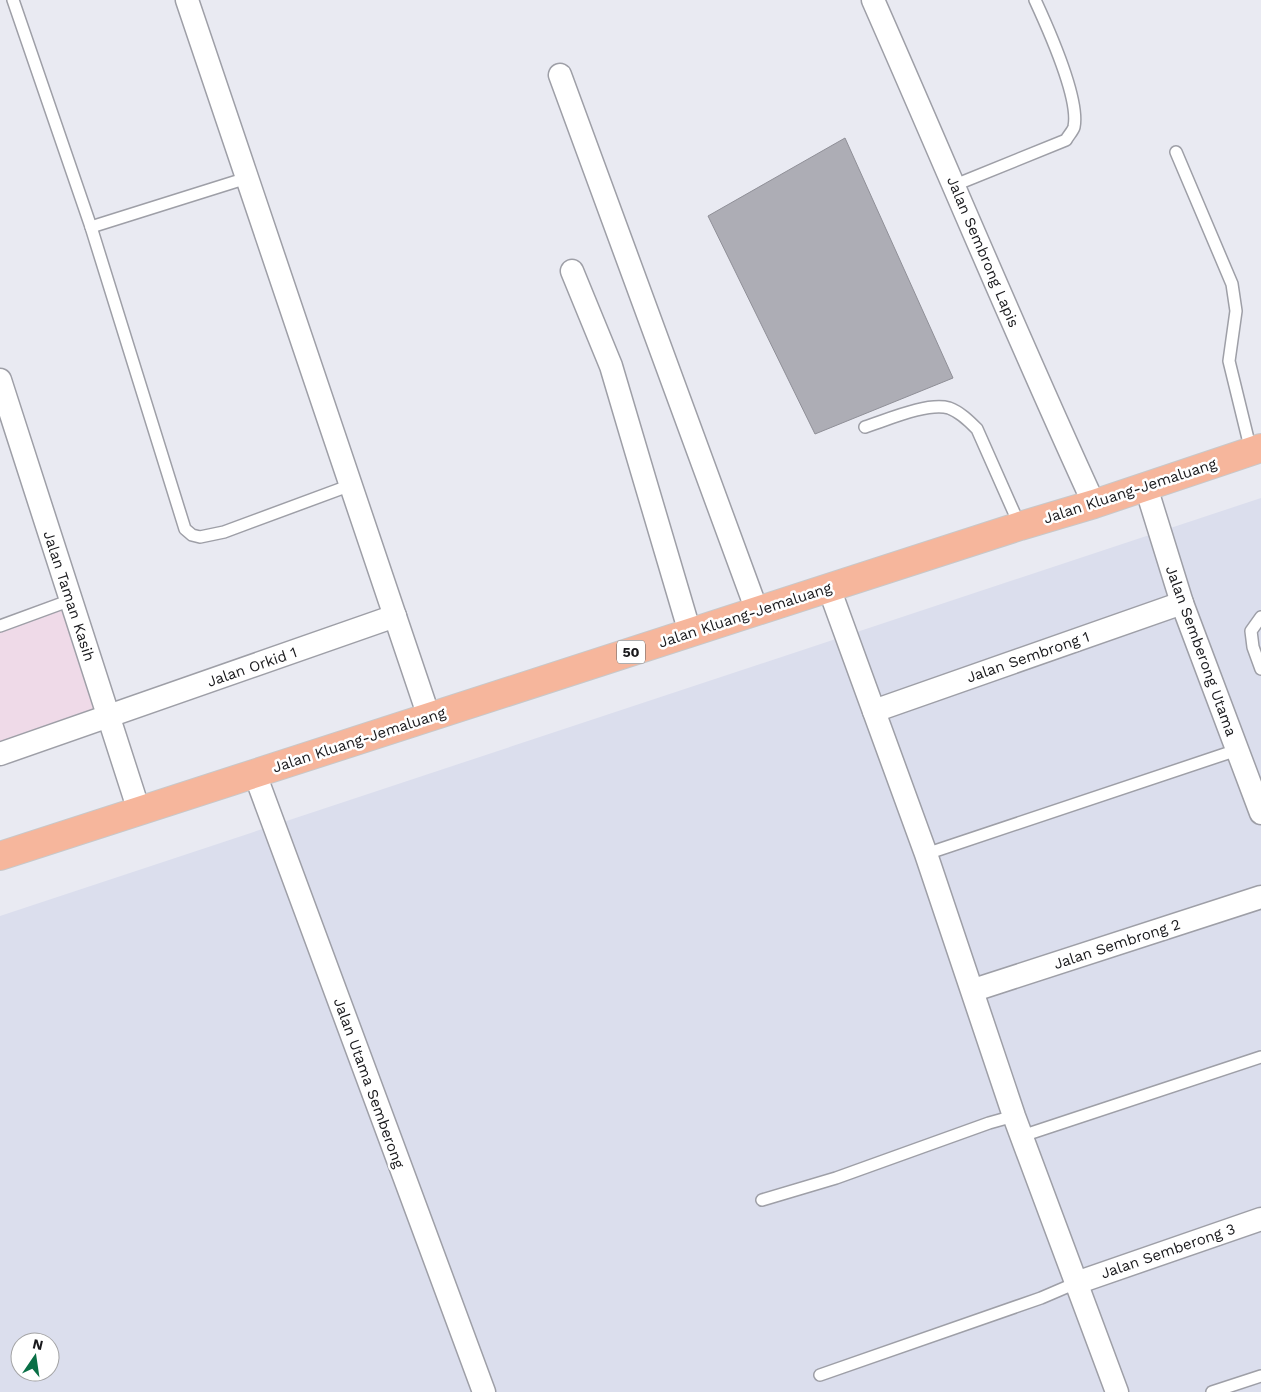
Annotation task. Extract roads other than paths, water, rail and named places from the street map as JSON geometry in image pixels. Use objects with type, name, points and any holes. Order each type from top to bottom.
[{"type":"highway","name":"Jalan Kluang-Jemaluang","points":[[0,856],[1020,526],[1094,504],[1256,450]]},
{"type":"street","points":[[187,0],[429,717]]},
{"type":"street","name":"Jalan Sembrong Lapis","points":[[873,0],[955,186],[1025,353],[1094,504]]},
{"type":"street","points":[[560,75],[757,611]]},
{"type":"street","points":[[572,271],[611,366],[690,633]]},
{"type":"street","name":"Jalan Taman Kasih","points":[[0,380],[139,811]]},
{"type":"street","name":"Jalan Semberong Utama","points":[[1146,487],[1182,603],[1261,813]]},
{"type":"street","points":[[829,588],[974,990],[1018,1126],[1117,1392]]},
{"type":"street","name":"Jalan Sembrong 1","points":[[874,711],[1182,603]]},
{"type":"street","name":"Jalan Orkid 1","points":[[0,754],[109,718],[395,616]]},
{"type":"street","name":"Jalan Utama Semberong","points":[[255,774],[484,1392]]},
{"type":"street","name":"Jalan Sembrong 2","points":[[974,990],[1261,897]]},
{"type":"street","name":"Jalan Semberong 3","points":[[1076,1283],[1261,1219]]},
{"type":"lane","points":[[13,0],[91,227],[185,529],[192,535],[200,537],[224,532],[351,485]]},
{"type":"lane","points":[[955,186],[1066,140],[1074,127],[1074,106],[1052,37],[1035,0]]},
{"type":"lane","points":[[1176,152],[1232,284],[1236,299],[1229,361],[1256,450]]},
{"type":"lane","points":[[91,227],[247,178]]},
{"type":"lane","points":[[865,427],[934,406],[950,408],[965,417],[977,429],[1020,526]]},
{"type":"lane","points":[[0,626],[71,600]]},
{"type":"lane","points":[[1261,616],[1251,631],[1253,647],[1261,669]]},
{"type":"lane","points":[[926,854],[1237,750]]},
{"type":"lane","points":[[762,1200],[836,1178],[988,1123],[1018,1126],[1261,1057]]},
{"type":"lane","points":[[820,1375],[1041,1298],[1076,1283]]},
{"type":"lane","points":[[1212,1392],[1261,1376]]}]
